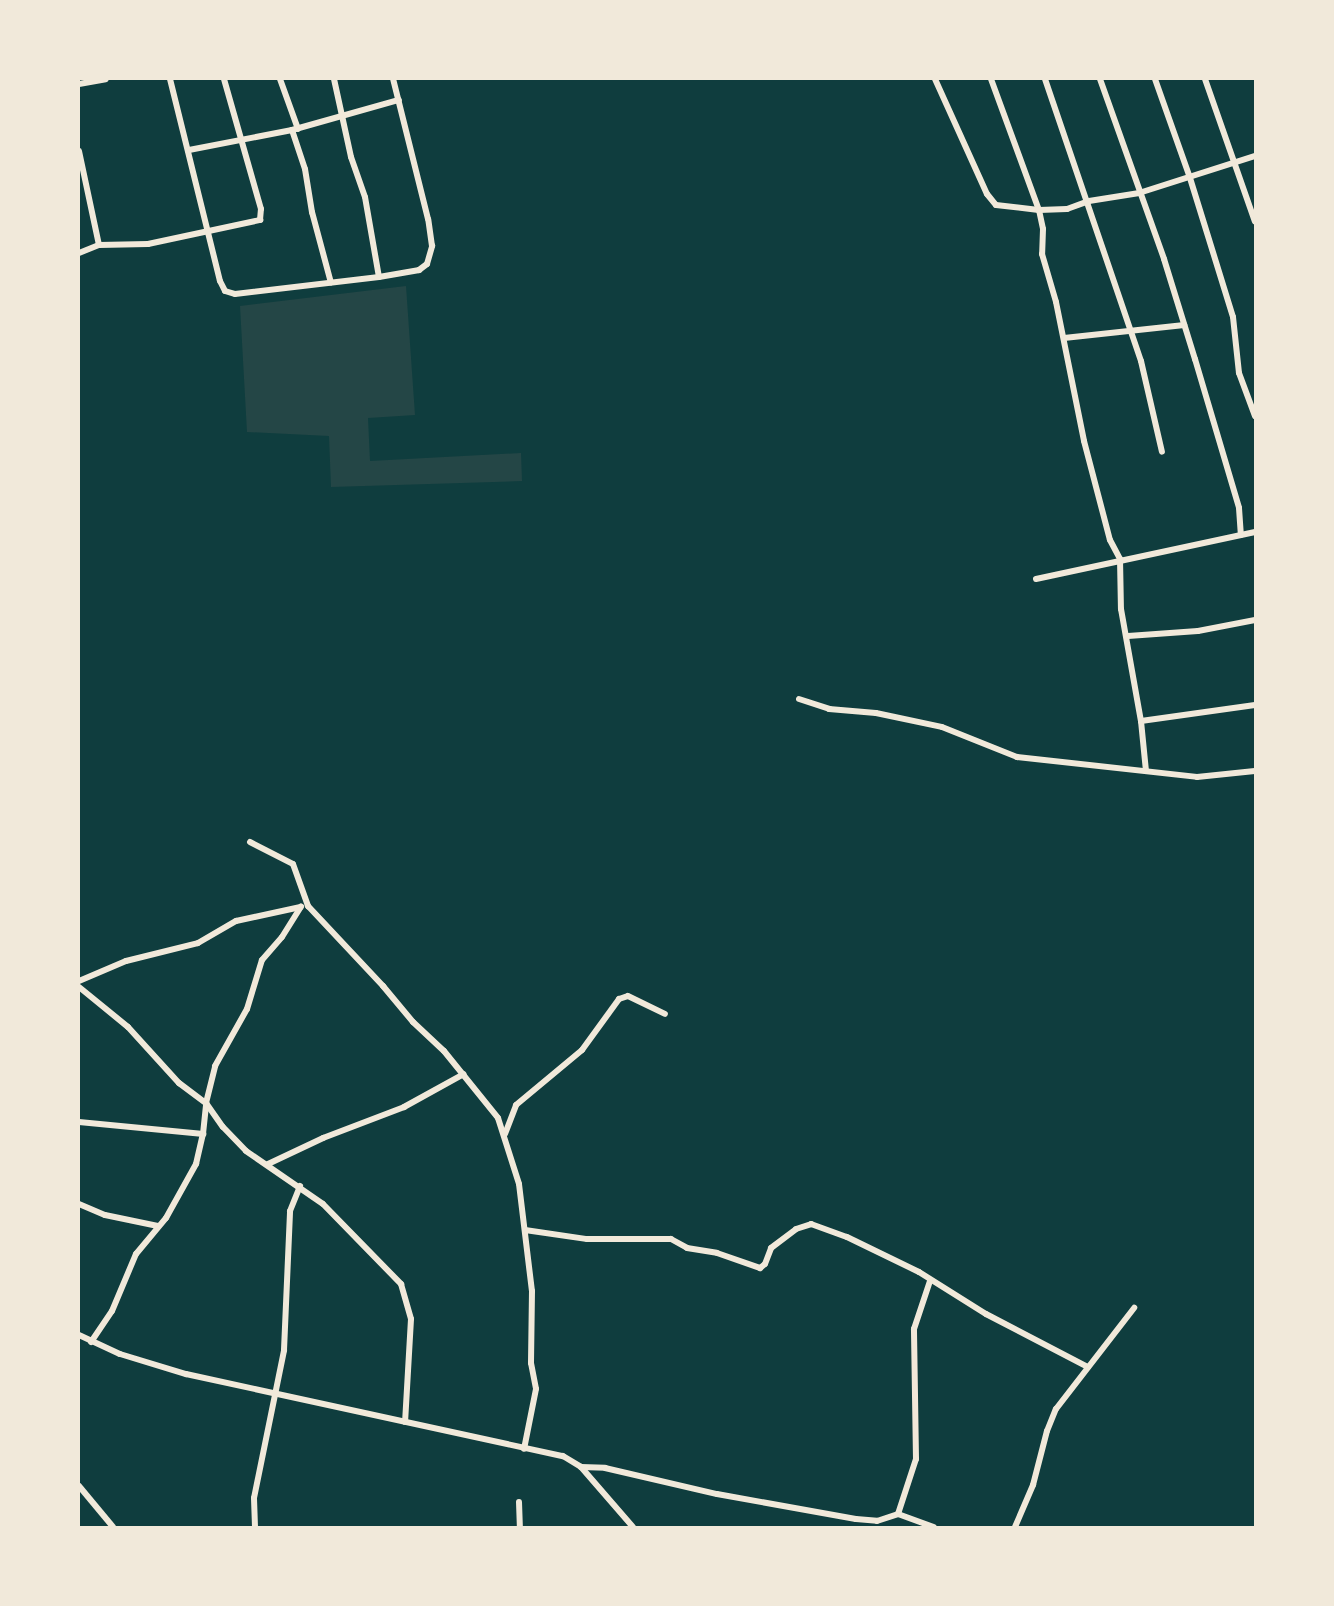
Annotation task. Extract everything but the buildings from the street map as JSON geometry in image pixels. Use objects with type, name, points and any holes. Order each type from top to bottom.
[{"type":"street","points":[[79,84],[106,79]]},
{"type":"street","points":[[170,79],[207,231],[225,291],[235,293],[331,284],[419,271],[427,264],[432,246],[393,79]]},
{"type":"street","points":[[79,253],[99,245],[148,244],[260,220],[261,209],[224,79]]},
{"type":"street","points":[[280,79],[305,169],[312,212],[331,284]]},
{"type":"street","points":[[334,79],[365,197],[379,277]]},
{"type":"street","points":[[935,79],[987,194],[996,205],[1039,210],[1067,209],[1089,201],[1139,193],[1255,156]]},
{"type":"street","points":[[991,79],[1039,210],[1043,229],[1042,254],[1064,338],[1084,442],[1110,540],[1120,559],[1121,610],[1128,636],[1131,677],[1142,721],[1146,771]]},
{"type":"street","points":[[1045,79],[1089,201],[1131,332],[1162,452]]},
{"type":"street","points":[[1100,79],[1184,325],[1239,508],[1241,535]]},
{"type":"street","points":[[1155,79],[1190,178],[1233,317],[1239,373],[1255,416]]},
{"type":"street","points":[[1205,79],[1255,222]]},
{"type":"street","points":[[189,150],[295,130],[399,100]]},
{"type":"street","points":[[79,151],[99,245]]},
{"type":"street","points":[[1064,338],[1184,325]]},
{"type":"street","points":[[1036,579],[1255,532]]},
{"type":"street","points":[[1128,636],[1198,631],[1255,620]]},
{"type":"street","points":[[799,699],[829,709],[876,713],[942,727],[1017,757],[1197,777],[1255,771]]},
{"type":"street","points":[[1142,721],[1255,705]]},
{"type":"street","points":[[250,842],[293,864],[304,907],[464,1074],[498,1118],[516,1171],[532,1291],[531,1363],[536,1389],[524,1449]]},
{"type":"street","points":[[79,981],[126,961],[198,943],[236,921],[304,907]]},
{"type":"street","points":[[92,1342],[112,1311],[136,1254],[158,1226],[196,1164],[215,1066],[247,1009],[260,965],[304,907]]},
{"type":"street","points":[[79,987],[128,1027],[179,1083],[206,1103],[223,1127],[246,1151],[300,1186],[369,1248],[401,1284],[411,1319],[405,1422]]},
{"type":"street","points":[[505,1134],[516,1105],[582,1050],[619,999],[628,996],[665,1014]]},
{"type":"street","points":[[268,1164],[323,1138],[404,1107],[464,1074]]},
{"type":"street","points":[[79,1122],[203,1134]]},
{"type":"street","points":[[255,1527],[254,1498],[284,1350],[290,1211],[300,1186]]},
{"type":"street","points":[[79,1204],[105,1215],[158,1226]]},
{"type":"street","points":[[525,1230],[587,1239],[671,1239],[687,1248],[717,1253],[760,1268],[765,1264],[771,1248],[796,1229],[811,1224],[847,1237],[1088,1367]]},
{"type":"street","points":[[898,1514],[916,1459],[914,1329],[930,1281]]},
{"type":"street","points":[[1016,1527],[1033,1485],[1047,1431],[1056,1409],[1134,1308]]},
{"type":"street","points":[[79,1335],[154,1365],[275,1395],[563,1456],[581,1467],[630,1524],[622,1527]]},
{"type":"street","points":[[581,1467],[605,1468],[717,1494],[856,1519],[877,1521],[898,1514],[934,1527]]},
{"type":"street","points":[[79,1486],[113,1527]]},
{"type":"street","points":[[519,1502],[520,1527]]},
{"type":"shaded area","points":[[406,286],[415,415],[368,418],[370,461],[521,453],[522,481],[331,487],[329,436],[247,432],[240,306]]}]
